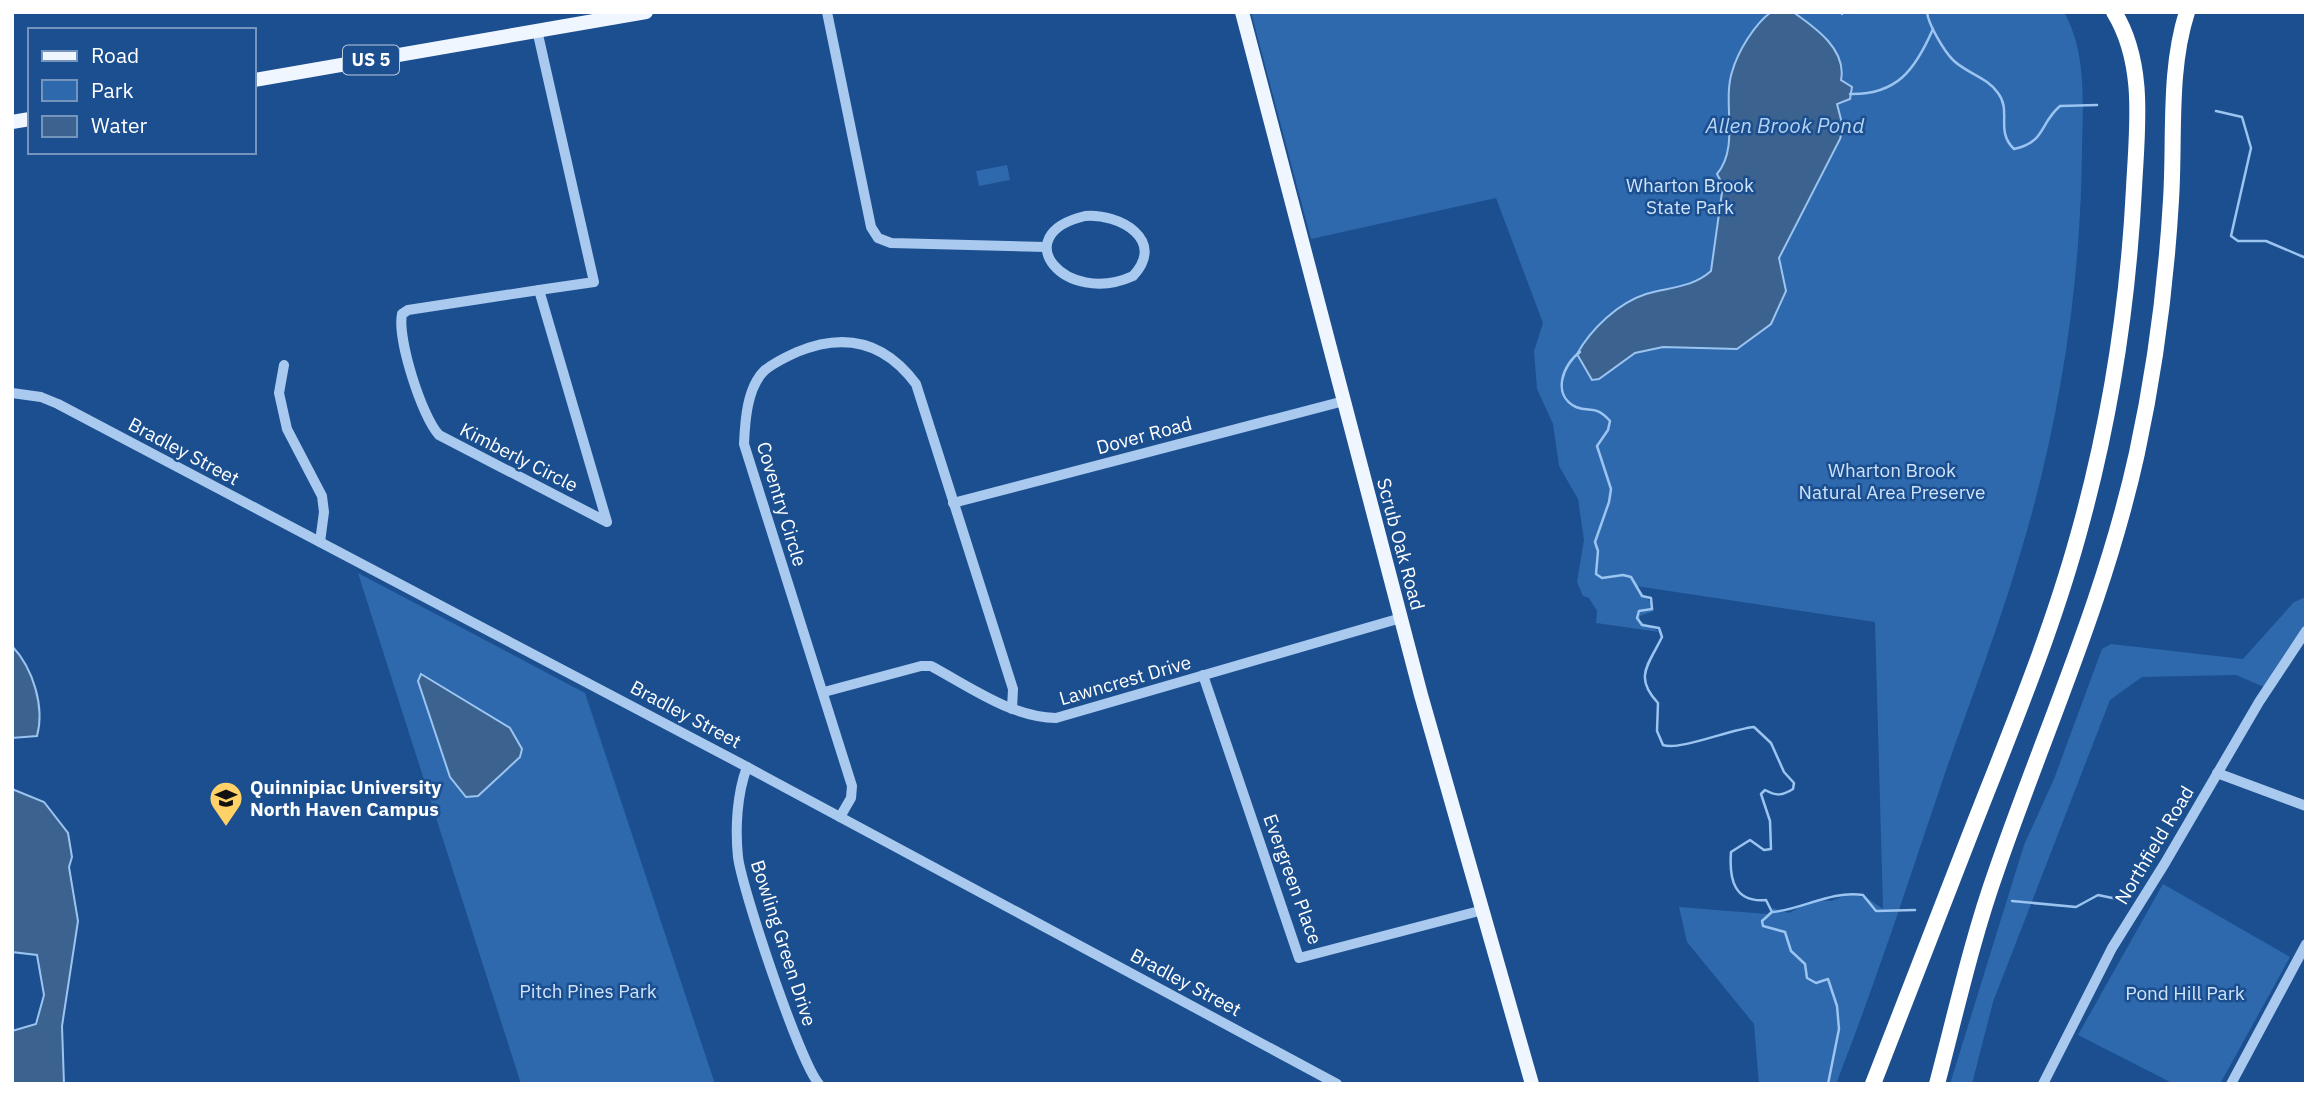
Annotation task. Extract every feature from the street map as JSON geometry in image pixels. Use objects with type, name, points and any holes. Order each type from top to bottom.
[{"type":"highway","points":[[1873,1084],[2046,638],[2077,539],[2101,445],[2125,299],[2136,148],[2134,61],[2125,33],[2114,12]]},
{"type":"highway","points":[[1937,1084],[1989,892],[2085,635],[2133,470],[2152,372],[2164,289],[2178,55],[2187,12]]},
{"type":"main road","name":"US 5","points":[[256,80],[646,12]]},
{"type":"main road","name":"Scrub Oak Road","points":[[1242,12],[1401,618],[1532,1084]]},
{"type":"street","points":[[827,12],[871,227],[878,238],[891,243],[1046,247]]},
{"type":"street","name":"Kimberly Circle","points":[[537,30],[594,282],[430,305],[401,314],[401,331],[426,416],[439,435],[607,522],[538,290]]},
{"type":"street","points":[[1085,216],[1108,216],[1133,230],[1143,245],[1144,256],[1133,276],[1115,282],[1089,284],[1064,275],[1051,263],[1046,247],[1051,236],[1068,223],[1085,216]]},
{"type":"street","name":"Coventry Circle","points":[[840,817],[851,798],[852,786],[744,443],[751,396],[763,372],[785,357],[835,341],[881,350],[902,364],[916,384],[1013,689],[1012,709]]},
{"type":"street","points":[[284,365],[279,393],[287,429],[322,496],[324,512],[320,542]]},
{"type":"street","name":"Bradley Street","points":[[12,393],[41,397],[58,404],[747,766],[1336,1084]]},
{"type":"street","name":"Dover Road","points":[[953,503],[1344,401]]},
{"type":"street","name":"Lawncrest Drive","points":[[824,692],[921,666],[931,666],[1012,709],[1036,718],[1056,718],[1401,618]]},
{"type":"street","name":"Northfield Road","points":[[2043,1084],[2112,948],[2306,631]]},
{"type":"street","name":"Evergreen Place","points":[[1203,675],[1299,958],[1483,910]]},
{"type":"street","name":"Bowling Green Drive","points":[[747,766],[740,792],[739,865],[802,1055],[819,1084]]},
{"type":"street","points":[[2217,773],[2306,806]]},
{"type":"street","points":[[2231,1084],[2306,944]]},
{"type":"green space","points":[[1251,12],[2064,12],[2077,44],[2082,79],[2081,199],[2073,301],[2047,453],[2004,607],[1836,1084],[1759,1084],[1754,1024],[1687,942],[1679,907],[1767,914],[1773,908],[1789,913],[1813,900],[1831,901],[1849,894],[1867,898],[1883,909],[1875,622],[1636,586],[1653,605],[1654,611],[1640,616],[1640,621],[1660,632],[1596,623],[1597,611],[1589,598],[1583,596],[1577,582],[1584,540],[1578,499],[1559,466],[1553,424],[1537,389],[1534,351],[1543,323],[1496,198],[1311,239]]},
{"type":"green space","points":[[1007,165],[1010,180],[979,186],[976,171]]},
{"type":"green space","name":"Pitch Pines Park","points":[[358,573],[585,693],[715,1084],[521,1084]]},
{"type":"green space","points":[[2306,597],[2306,627],[2264,687],[2236,675],[2142,677],[2110,700],[1993,1002],[1972,1084],[1950,1084],[2024,845],[2054,779],[2102,649],[2111,644],[2243,659],[2294,602]]},
{"type":"green space","name":"Pond Hill Park","points":[[2163,884],[2290,957],[2220,1084],[2174,1084],[2078,1035]]},
{"type":"water","name":"Allen Brook Pond","points":[[1771,12],[1793,12],[1820,33],[1835,50],[1842,69],[1841,80],[1852,87],[1850,99],[1837,104],[1843,127],[1840,139],[1779,258],[1786,291],[1771,324],[1737,349],[1663,347],[1635,353],[1599,379],[1592,380],[1577,354],[1606,318],[1636,298],[1688,284],[1711,271],[1723,185],[1717,174],[1728,151],[1729,84],[1747,39]]},
{"type":"water","points":[[12,646],[26,665],[35,688],[39,713],[37,736],[12,738]]},
{"type":"water","points":[[421,674],[510,728],[522,749],[520,757],[478,796],[466,797],[450,777],[418,681]]},
{"type":"water","points":[[12,789],[44,802],[68,833],[72,857],[69,867],[78,921],[62,1026],[64,1084],[12,1084],[12,1031],[36,1024],[44,995],[37,955],[12,952]]},
{"type":"waterway","points":[[1927,12],[1933,30],[1949,56],[1998,93],[2004,107],[2005,135],[2014,149],[2032,142],[2060,106],[2097,105]]},
{"type":"waterway","points":[[1850,94],[1866,93],[1892,85],[1911,68],[1933,29]]},
{"type":"waterway","points":[[2216,111],[2242,117],[2251,148],[2231,236],[2238,241],[2266,241],[2306,258]]},
{"type":"waterway","points":[[1580,352],[1569,364],[1562,380],[1564,395],[1568,402],[1576,407],[1596,411],[1610,421],[1608,430],[1597,446],[1611,489],[1595,542],[1598,551],[1596,574],[1602,578],[1623,575],[1631,577],[1642,596],[1651,598],[1652,609],[1639,611],[1637,618],[1642,625],[1659,628],[1662,637],[1648,663],[1645,678],[1650,694],[1658,703],[1657,731],[1663,745],[1681,745],[1754,727],[1771,743],[1784,772],[1794,783],[1793,789],[1786,793],[1776,794],[1765,790],[1761,794],[1770,821],[1771,849],[1764,850],[1750,840],[1731,852],[1731,871],[1740,893],[1747,898],[1766,900],[1772,912],[1762,921],[1763,926],[1785,932],[1791,951],[1805,964],[1807,978],[1816,983],[1828,979],[1837,1006],[1839,1029],[1828,1084]]},
{"type":"waterway","points":[[1773,912],[1851,894],[1863,895],[1876,911],[1915,910]]},
{"type":"waterway","points":[[2012,901],[2076,907],[2098,895],[2127,901]]},
{"type":"place","name":"Quinnipiac University North Haven Campus","points":[[226,828]]},
{"type":"park label","name":"Wharton Brook State Park","points":[[1690,196]]},
{"type":"park label","name":"Wharton Brook Natural Area Preserve","points":[[1892,481]]}]
